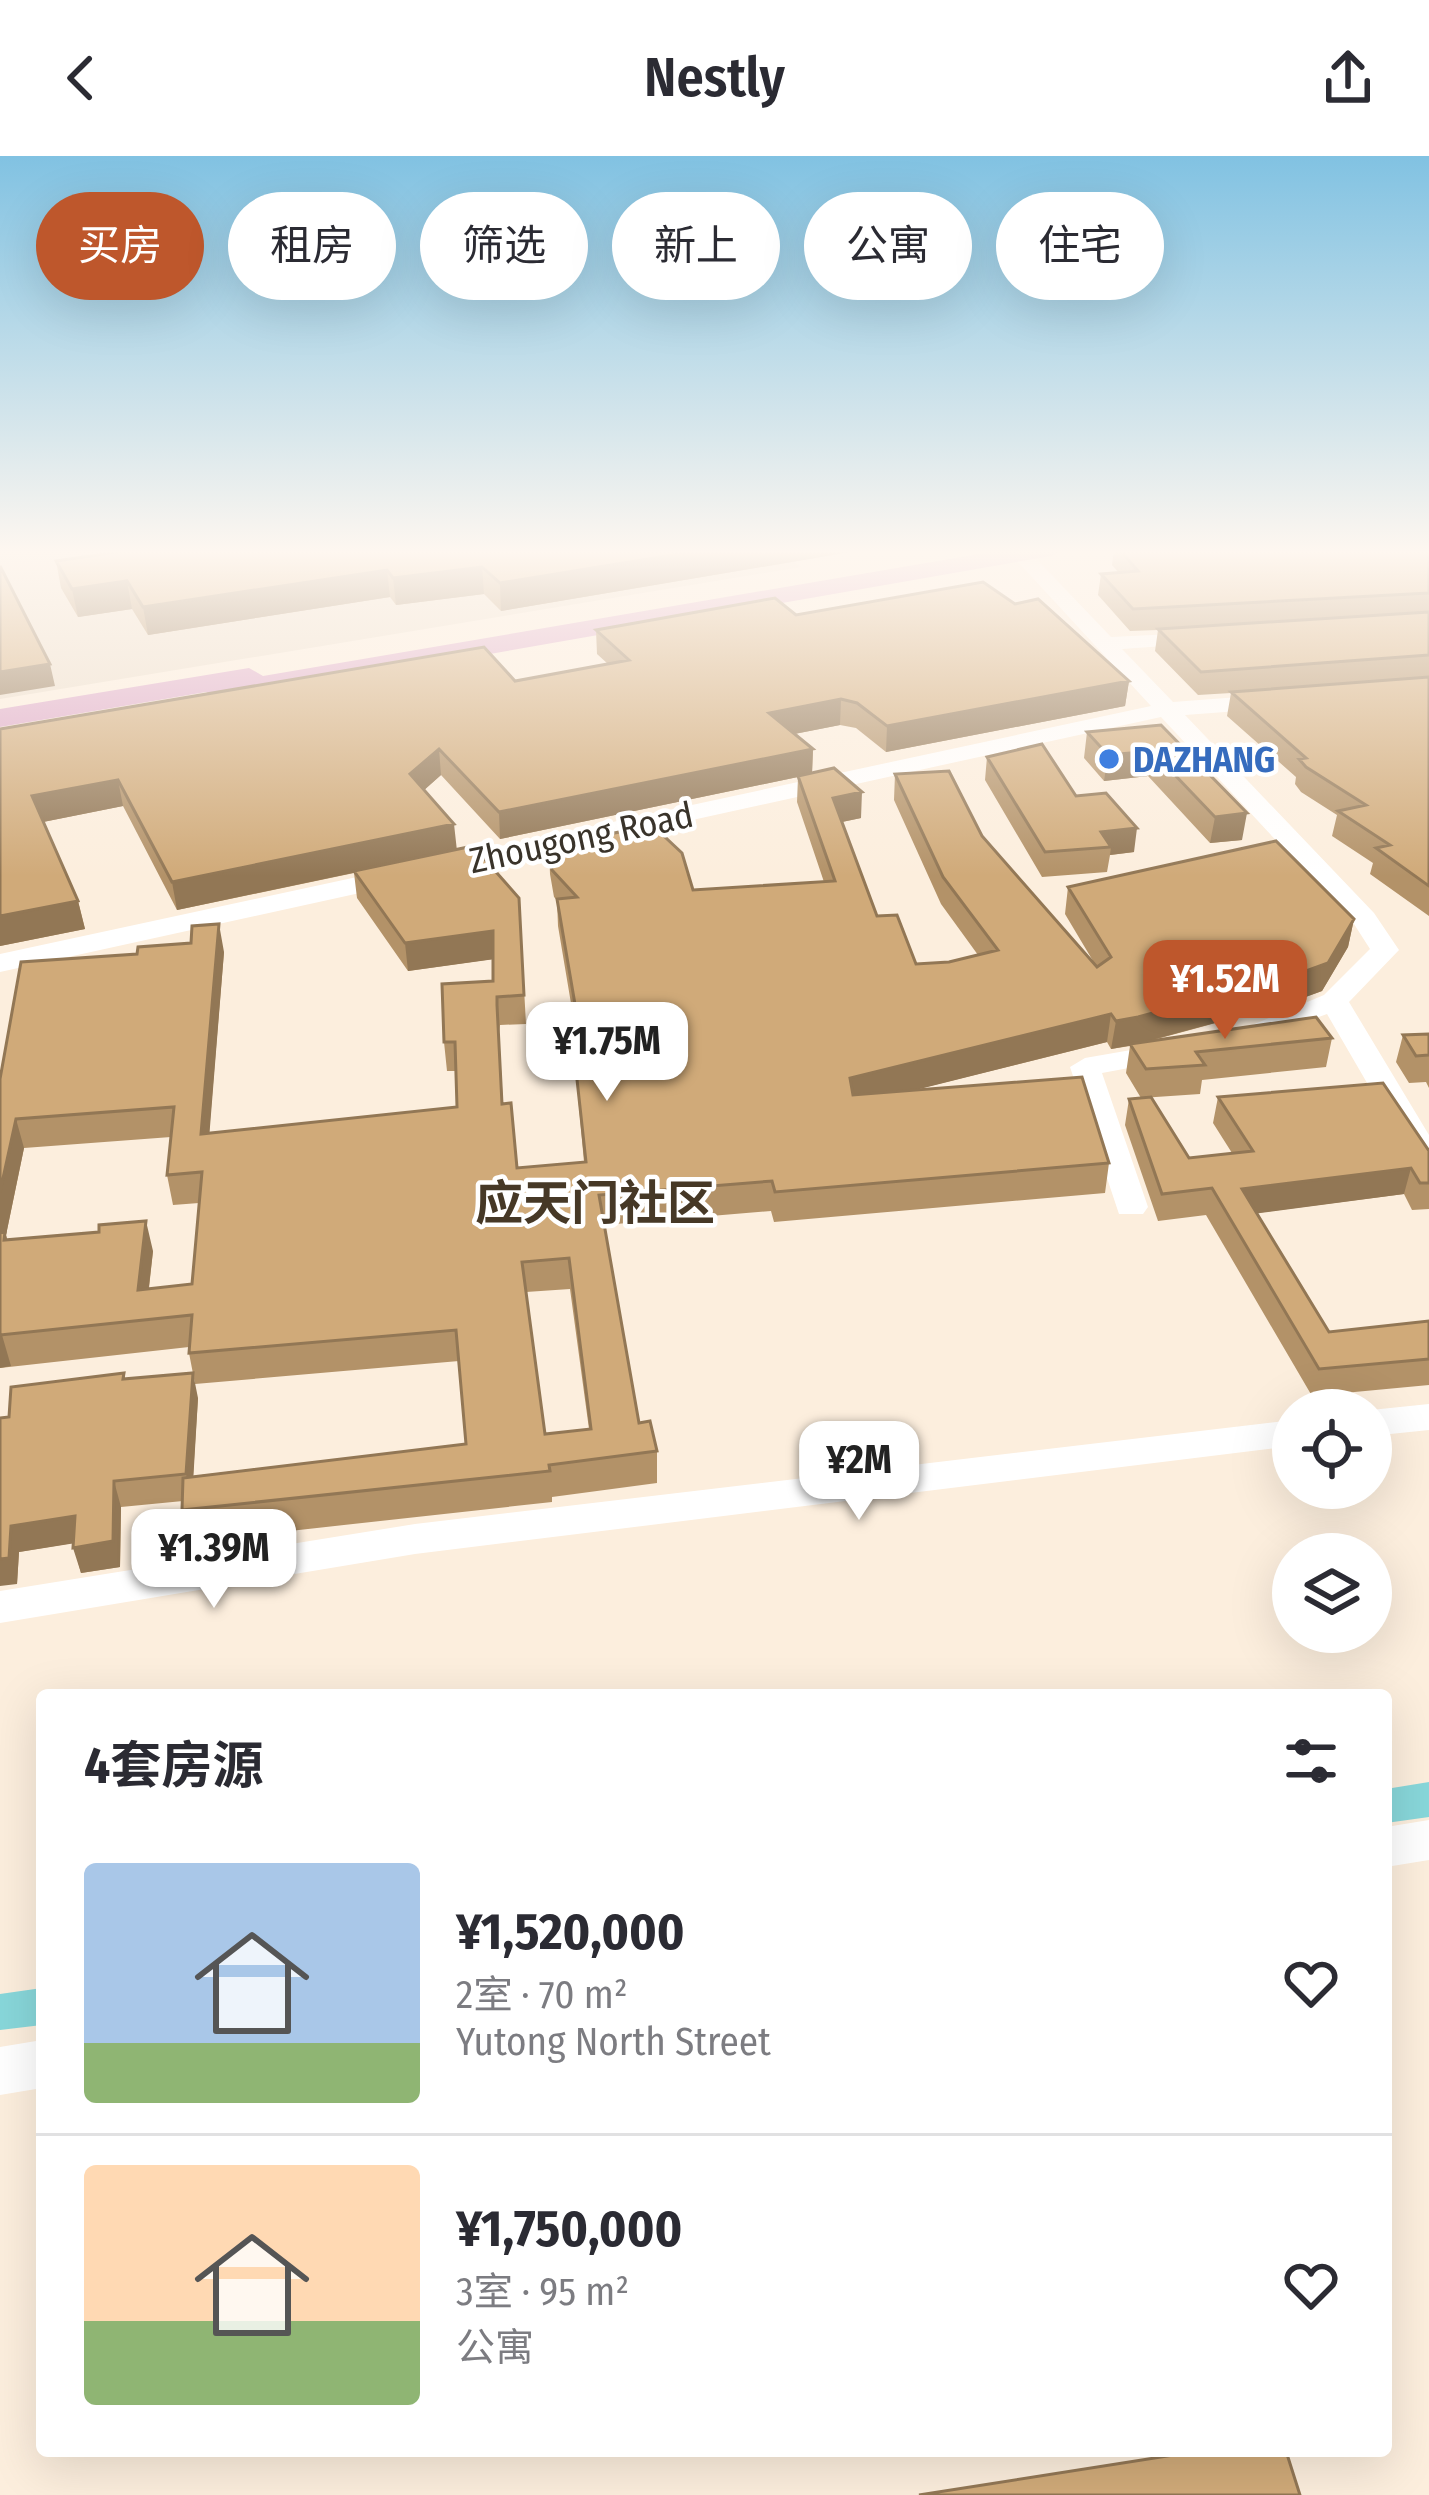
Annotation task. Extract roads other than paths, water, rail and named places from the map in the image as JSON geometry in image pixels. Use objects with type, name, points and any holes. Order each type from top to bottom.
[{"type":"main road","points":[[0,718],[362,658]]},
{"type":"main road","points":[[0,731],[409,658]]},
{"type":"street","points":[[1115,658],[1364,919],[1385,950],[1334,1001],[1230,1041],[1085,1067],[1131,1207]]},
{"type":"street","name":"Zhougong Road","points":[[0,963],[1162,710],[1312,698]]},
{"type":"street","points":[[1334,1001],[1429,1162]]},
{"type":"street","points":[[1392,1421],[1429,1417]]},
{"type":"street","points":[[0,1607],[416,1539],[1272,1436]]},
{"type":"street","points":[[1392,1846],[1429,1840]]},
{"type":"street","points":[[0,2071],[36,2065]]},
{"type":"water","points":[[1429,1782],[1429,1817],[1392,1822],[1392,1788]]},
{"type":"water","points":[[36,1989],[36,2026],[0,2030],[0,1994]]},
{"type":"place","name":"DAZHANG","points":[[1109,759]]},
{"type":"district","name":"应天门社区","points":[[595,1203]]}]
